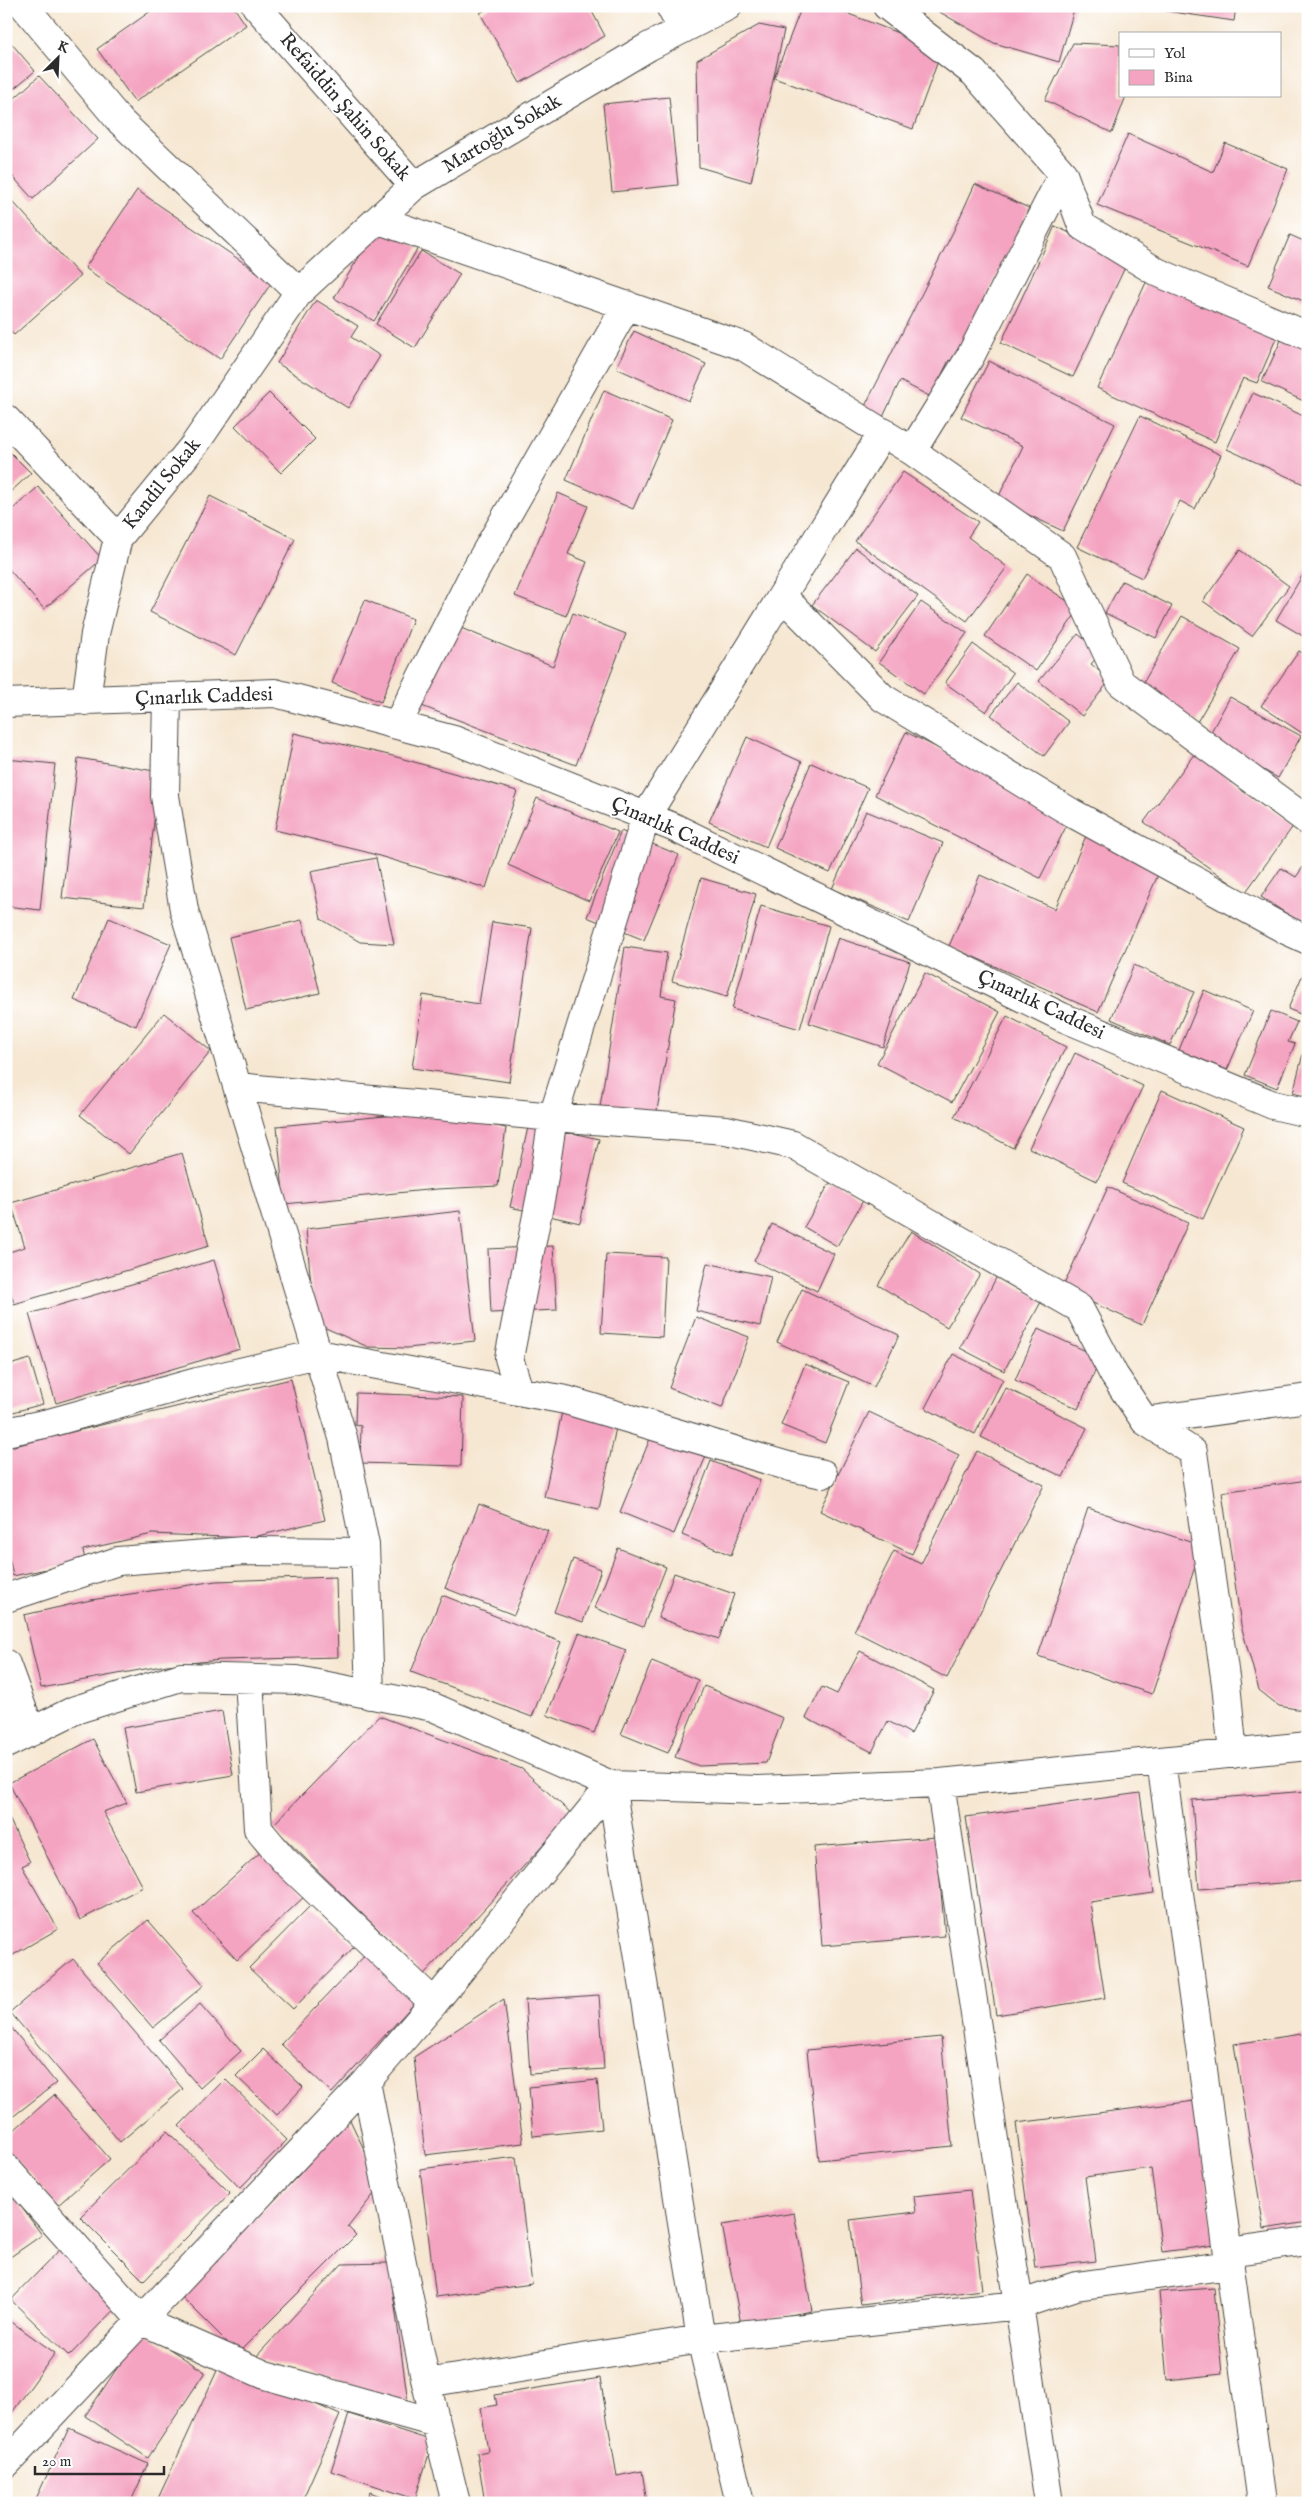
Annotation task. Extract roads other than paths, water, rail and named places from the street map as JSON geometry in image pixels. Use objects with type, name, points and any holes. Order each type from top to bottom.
[{"type":"street","points":[[24,6],[120,121],[299,292]]},
{"type":"street","name":"Refaiddin Şahin Sokak","points":[[256,6],[414,186]]},
{"type":"street","name":"Martoğlu Sokak","points":[[299,292],[414,186],[648,47],[676,18],[728,6]]},
{"type":"street","points":[[886,6],[974,73],[1063,174],[1082,226],[1157,272],[1308,336]]},
{"type":"street","points":[[912,451],[970,357],[1063,174]]},
{"type":"street","points":[[379,220],[743,346],[883,432],[1062,556],[1122,683],[1308,821]]},
{"type":"street","name":"Kandil Sokak","points":[[86,701],[95,634],[118,538],[195,444],[299,292]]},
{"type":"street","points":[[397,725],[475,571],[627,305]]},
{"type":"street","points":[[6,419],[118,538]]},
{"type":"street","points":[[519,1391],[509,1358],[542,1190],[553,1117],[646,816],[883,432]]},
{"type":"street","points":[[782,596],[883,698],[1072,813],[1288,931],[1308,940]]},
{"type":"street","name":"Çınarlık Caddesi","points":[[6,703],[275,693],[454,740],[673,827],[1062,1017],[1273,1105],[1308,1113]]},
{"type":"street","points":[[167,698],[165,796],[184,910],[343,1438],[365,1552],[370,1694]]},
{"type":"street","points":[[238,1087],[553,1117],[726,1130],[793,1145],[1079,1308],[1114,1375],[1145,1421],[1194,1452],[1226,1684],[1233,1754]]},
{"type":"street","points":[[6,1432],[49,1423],[197,1382],[318,1354],[566,1400],[791,1467],[823,1474]]},
{"type":"street","points":[[1145,1421],[1308,1398]]},
{"type":"street","points":[[6,1598],[118,1561],[244,1551],[365,1552]]},
{"type":"street","points":[[6,1664],[31,1732]]},
{"type":"street","points":[[6,1744],[75,1710],[181,1677],[297,1680],[433,1707],[611,1785],[758,1790],[940,1782],[1308,1746]]},
{"type":"street","points":[[249,1679],[258,1829],[283,1859],[434,2003]]},
{"type":"street","points":[[1160,1761],[1262,2503]]},
{"type":"street","points":[[940,1782],[1049,2503]]},
{"type":"street","points":[[6,2464],[366,2082],[434,2003],[611,1785]]},
{"type":"street","points":[[611,1785],[701,2339],[740,2503]]},
{"type":"street","points":[[366,2082],[426,2383],[456,2503]]},
{"type":"street","points":[[6,2168],[142,2321],[264,2375],[436,2423]]},
{"type":"street","points":[[426,2383],[701,2339],[1019,2305],[1076,2286],[1308,2242]]}]
